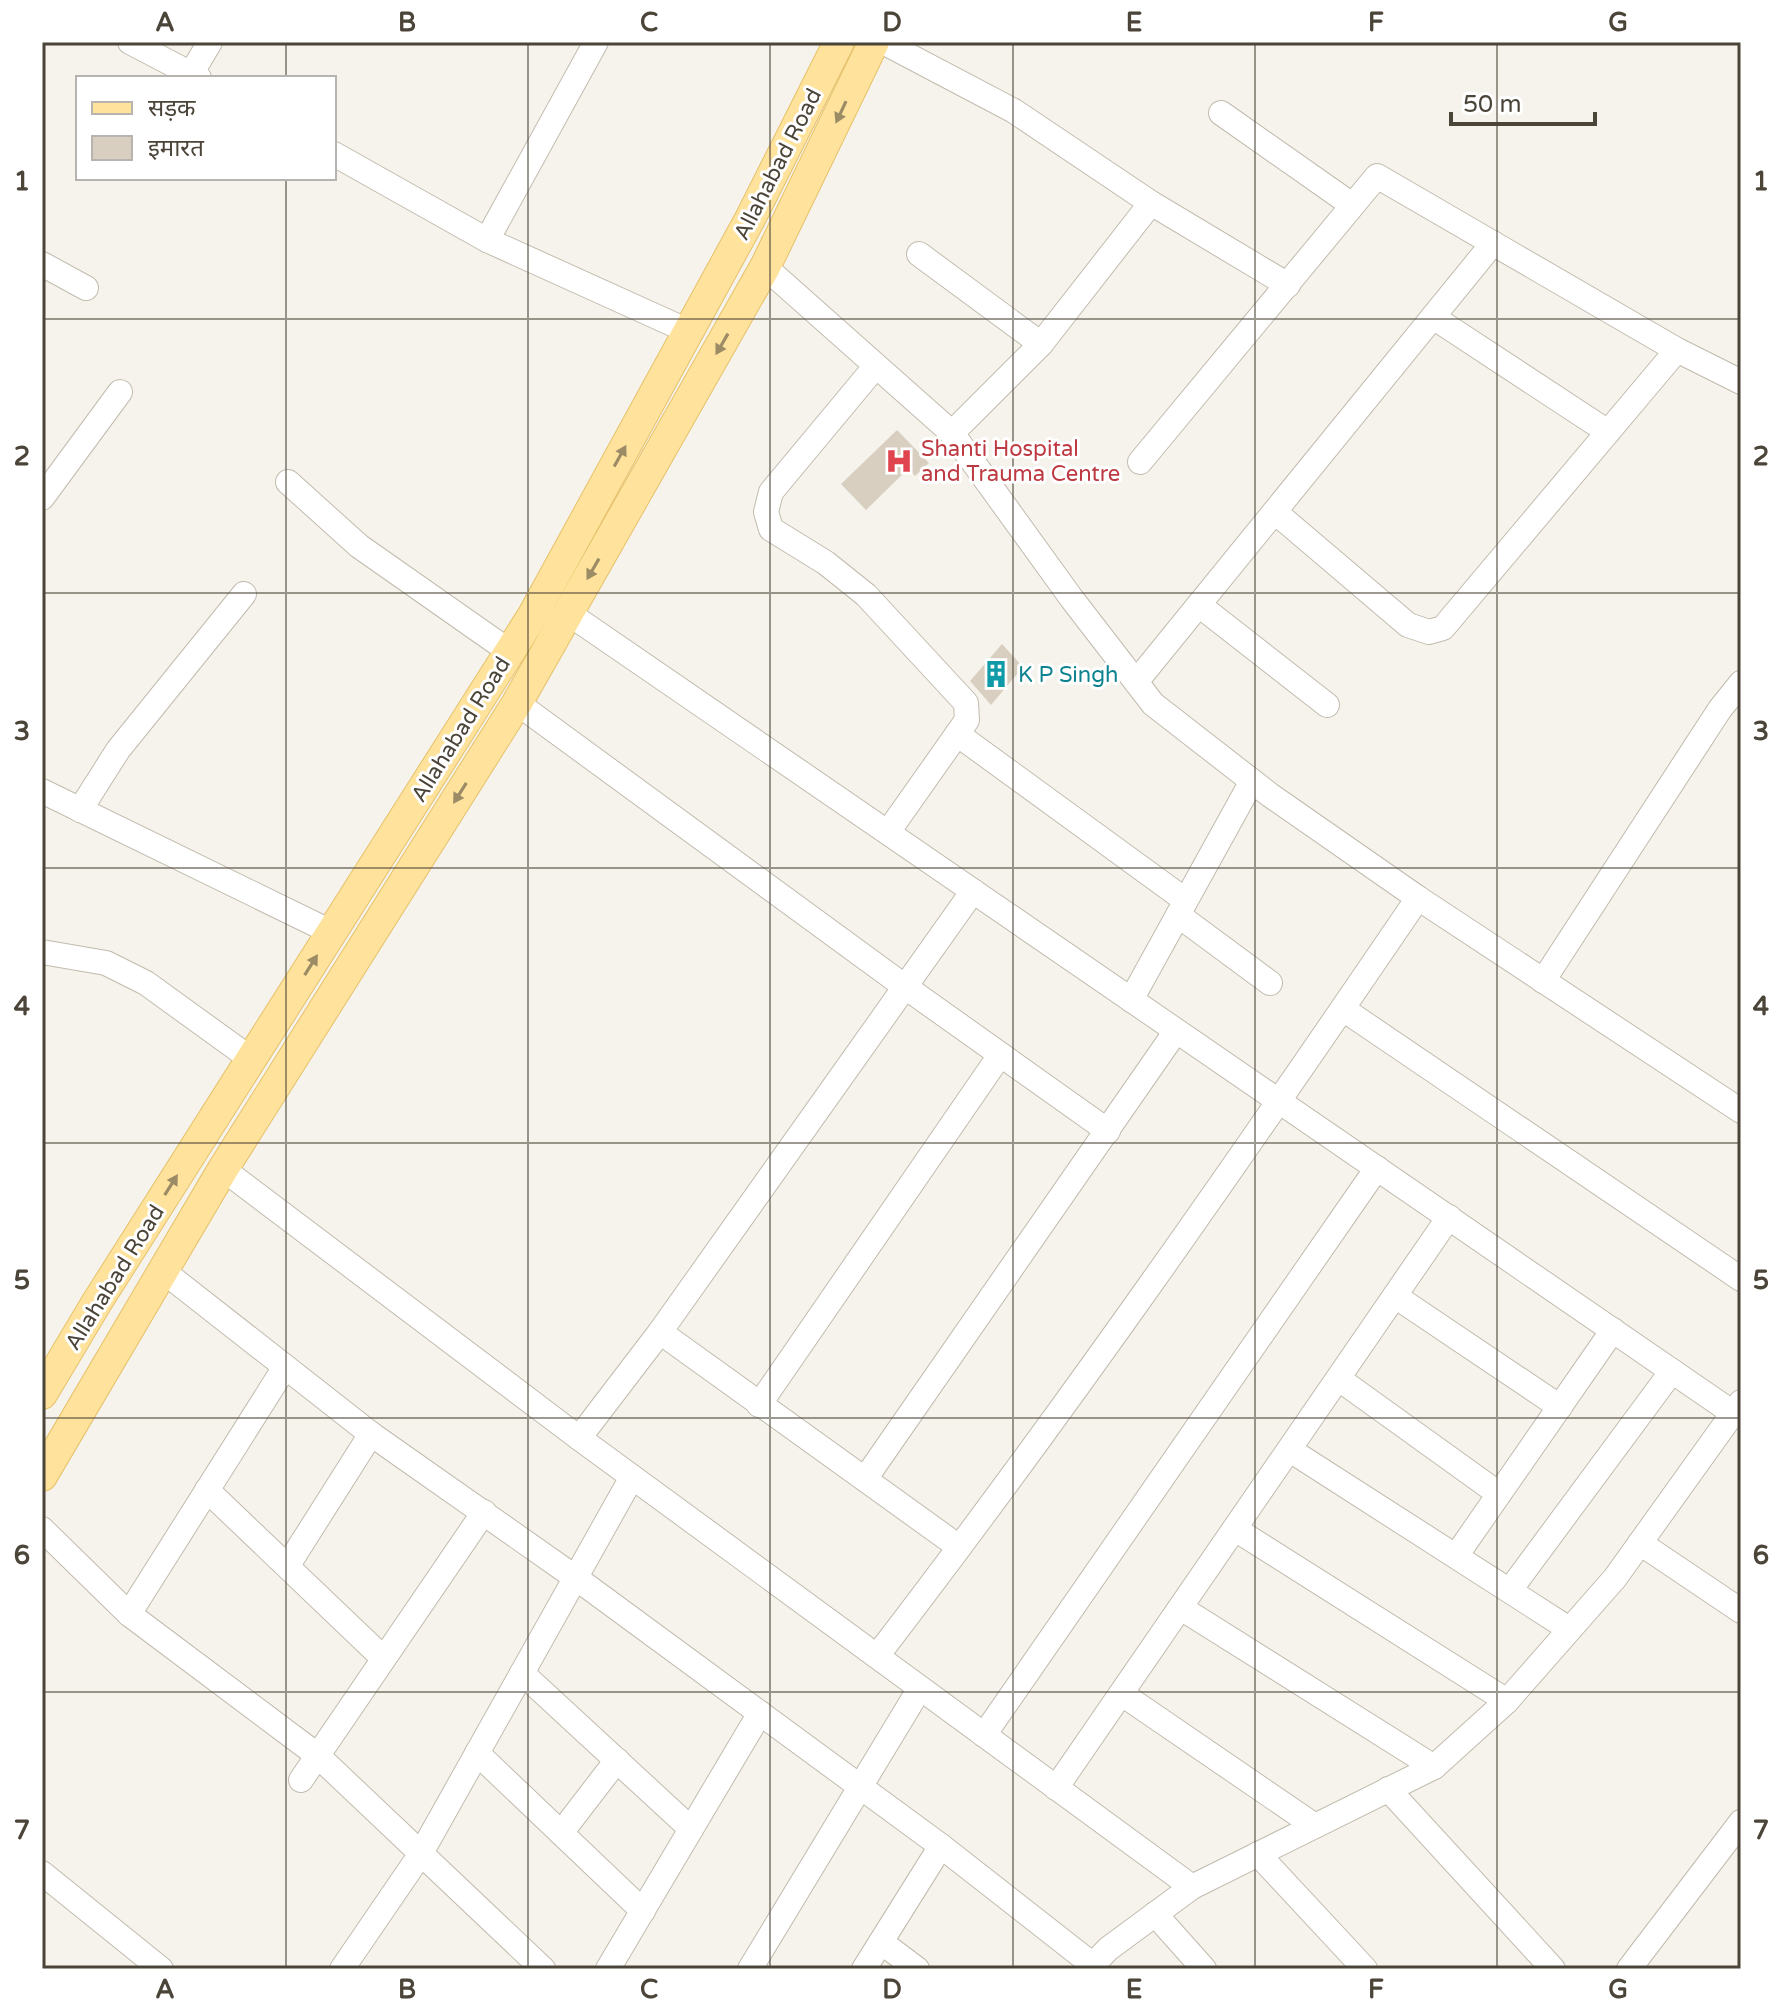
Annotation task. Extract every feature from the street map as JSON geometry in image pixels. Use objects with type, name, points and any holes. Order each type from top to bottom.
[{"type":"main road","name":"Allahabad Road","points":[[42,1394],[97,1302],[533,615],[750,219],[839,42]]},
{"type":"main road","points":[[42,1476],[223,1169],[517,703],[765,267],[874,42]]},
{"type":"street","points":[[130,42],[195,76],[210,42]]},
{"type":"street","points":[[487,240],[596,42]]},
{"type":"street","points":[[883,42],[1014,111],[1151,203],[1288,285]]},
{"type":"street","points":[[1221,113],[1352,205]]},
{"type":"street","points":[[336,155],[487,240],[688,331]]},
{"type":"street","points":[[1140,462],[1377,176],[1677,350],[1741,382]]},
{"type":"street","points":[[952,433],[1041,344],[1151,203]]},
{"type":"street","points":[[1136,682],[1493,243]]},
{"type":"street","points":[[919,254],[1041,344]]},
{"type":"street","points":[[42,264],[86,288]]},
{"type":"street","points":[[765,267],[952,433],[1153,704],[1252,781],[1418,898],[1741,1111]]},
{"type":"street","points":[[1433,317],[1608,432]]},
{"type":"street","points":[[1275,512],[1408,625],[1429,632],[1443,628],[1677,350]]},
{"type":"street","points":[[875,367],[771,492],[767,521],[771,529],[826,563],[866,595],[966,703],[967,720],[888,832]]},
{"type":"street","points":[[42,498],[120,392]]},
{"type":"street","points":[[288,482],[359,546],[510,652]]},
{"type":"street","points":[[80,810],[118,750],[244,594]]},
{"type":"street","points":[[1199,605],[1327,705]]},
{"type":"street","points":[[163,1271],[371,1434],[576,1578],[941,1846],[1091,1967],[1108,1949],[1192,1887],[1434,1767],[1507,1701],[1615,1578],[1737,1407],[1672,1371],[568,613]]},
{"type":"street","points":[[1543,981],[1720,709],[1741,683]]},
{"type":"street","points":[[517,703],[1108,1131]]},
{"type":"street","points":[[957,734],[1182,907],[1270,983]]},
{"type":"street","points":[[1131,1000],[1252,781]]},
{"type":"street","points":[[42,791],[331,932]]},
{"type":"street","points":[[579,1438],[660,1332],[973,891]]},
{"type":"street","points":[[877,1656],[1280,1101],[1418,898]]},
{"type":"street","points":[[42,952],[106,963],[146,983],[251,1059]]},
{"type":"street","points":[[1343,1009],[1741,1279]]},
{"type":"street","points":[[865,1479],[1176,1031]]},
{"type":"street","points":[[759,1405],[1000,1055]]},
{"type":"street","points":[[984,1735],[1377,1168]]},
{"type":"street","points":[[223,1169],[579,1438],[1192,1887]]},
{"type":"street","points":[[1056,1788],[1449,1217]]},
{"type":"street","points":[[1395,1296],[1560,1407]]},
{"type":"street","points":[[1456,1556],[1613,1330]]},
{"type":"street","points":[[660,1332],[959,1547]]},
{"type":"street","points":[[129,1614],[285,1367]]},
{"type":"street","points":[[1510,1590],[1672,1371]]},
{"type":"street","points":[[1339,1379],[1499,1494]]},
{"type":"street","points":[[288,1565],[371,1434]]},
{"type":"street","points":[[1290,1450],[1569,1629]]},
{"type":"street","points":[[349,1966],[420,1855],[632,1477]]},
{"type":"street","points":[[207,1490],[383,1658]]},
{"type":"street","points":[[301,1780],[484,1512]]},
{"type":"street","points":[[42,1529],[129,1614],[317,1755],[543,1969]]},
{"type":"street","points":[[1235,1529],[1507,1701]]},
{"type":"street","points":[[1640,1543],[1741,1611]]},
{"type":"street","points":[[1181,1608],[1434,1767]]},
{"type":"street","points":[[522,1673],[691,1829]]},
{"type":"street","points":[[750,1969],[920,1688]]},
{"type":"street","points":[[1122,1694],[1315,1826]]},
{"type":"street","points":[[608,1969],[760,1713]]},
{"type":"street","points":[[477,1753],[643,1911]]},
{"type":"street","points":[[561,1833],[617,1760]]},
{"type":"street","points":[[1388,1789],[1553,1969]]},
{"type":"street","points":[[1629,1969],[1741,1822]]},
{"type":"street","points":[[864,1969],[941,1846]]},
{"type":"street","points":[[1258,1854],[1365,1969]]},
{"type":"street","points":[[42,1873],[161,1969]]},
{"type":"street","points":[[1155,1914],[1204,1969]]},
{"type":"street","points":[[881,1942],[917,1969]]},
{"type":"building","points":[[897,430],[929,463],[915,476],[908,469],[866,510],[841,484]]},
{"type":"building","name":"K P Singh","points":[[1002,644],[1023,667],[991,705],[970,681]]},
{"type":"place","name":"Shanti Hospital and Trauma Centre","points":[[899,461]]},
{"type":"place","name":"K P Singh","points":[[996,674]]}]
